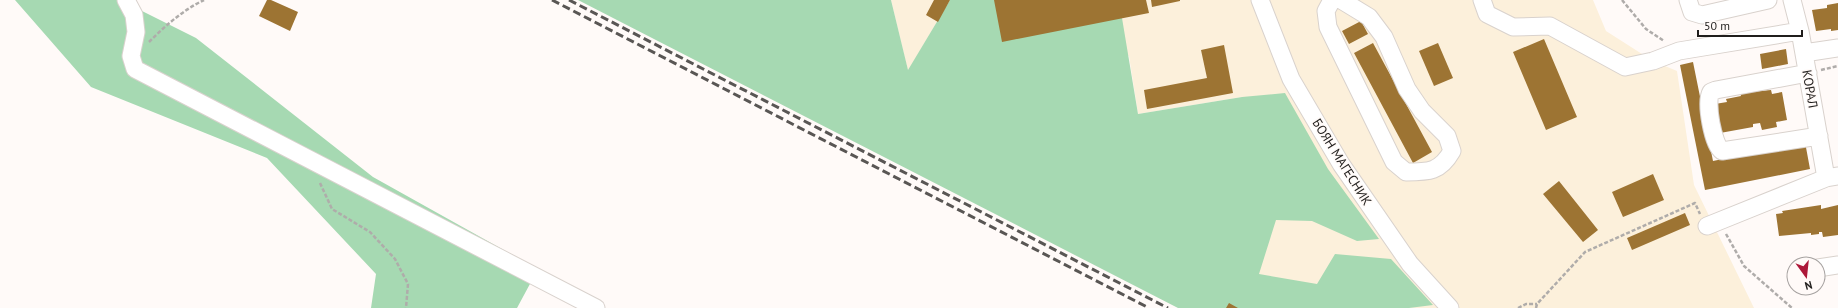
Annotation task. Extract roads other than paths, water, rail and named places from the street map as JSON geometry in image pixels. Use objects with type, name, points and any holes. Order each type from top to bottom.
[{"type":"street","points":[[126,0],[134,15],[136,32],[131,56],[135,68],[596,308]]},
{"type":"street","name":"БОЯН МАГЕСНИК","points":[[1260,0],[1291,79],[1341,164],[1410,264],[1450,308]]},
{"type":"street","points":[[1332,0],[1326,11],[1328,27],[1394,162],[1406,172],[1425,172],[1444,164],[1452,151],[1447,136],[1422,111],[1408,89],[1384,37],[1369,17],[1341,0]]},
{"type":"street","points":[[1482,0],[1487,14],[1513,27],[1550,26],[1625,67],[1653,61],[1680,52],[1800,31]]},
{"type":"street","points":[[1688,0],[1692,12],[1702,15],[1768,0]]},
{"type":"street","name":"КОРАЛ","points":[[1792,0],[1800,31],[1819,136],[1832,177]]},
{"type":"street","points":[[1804,53],[1838,48]]},
{"type":"street","points":[[1808,73],[1716,90],[1711,92],[1708,102],[1716,144],[1722,151],[1819,136]]},
{"type":"street","points":[[1714,224],[1832,177]]},
{"type":"street","points":[[1826,267],[1838,265]]},
{"type":"railway","points":[[552,0],[1149,308]]},
{"type":"railway","points":[[569,0],[1168,308]]}]
